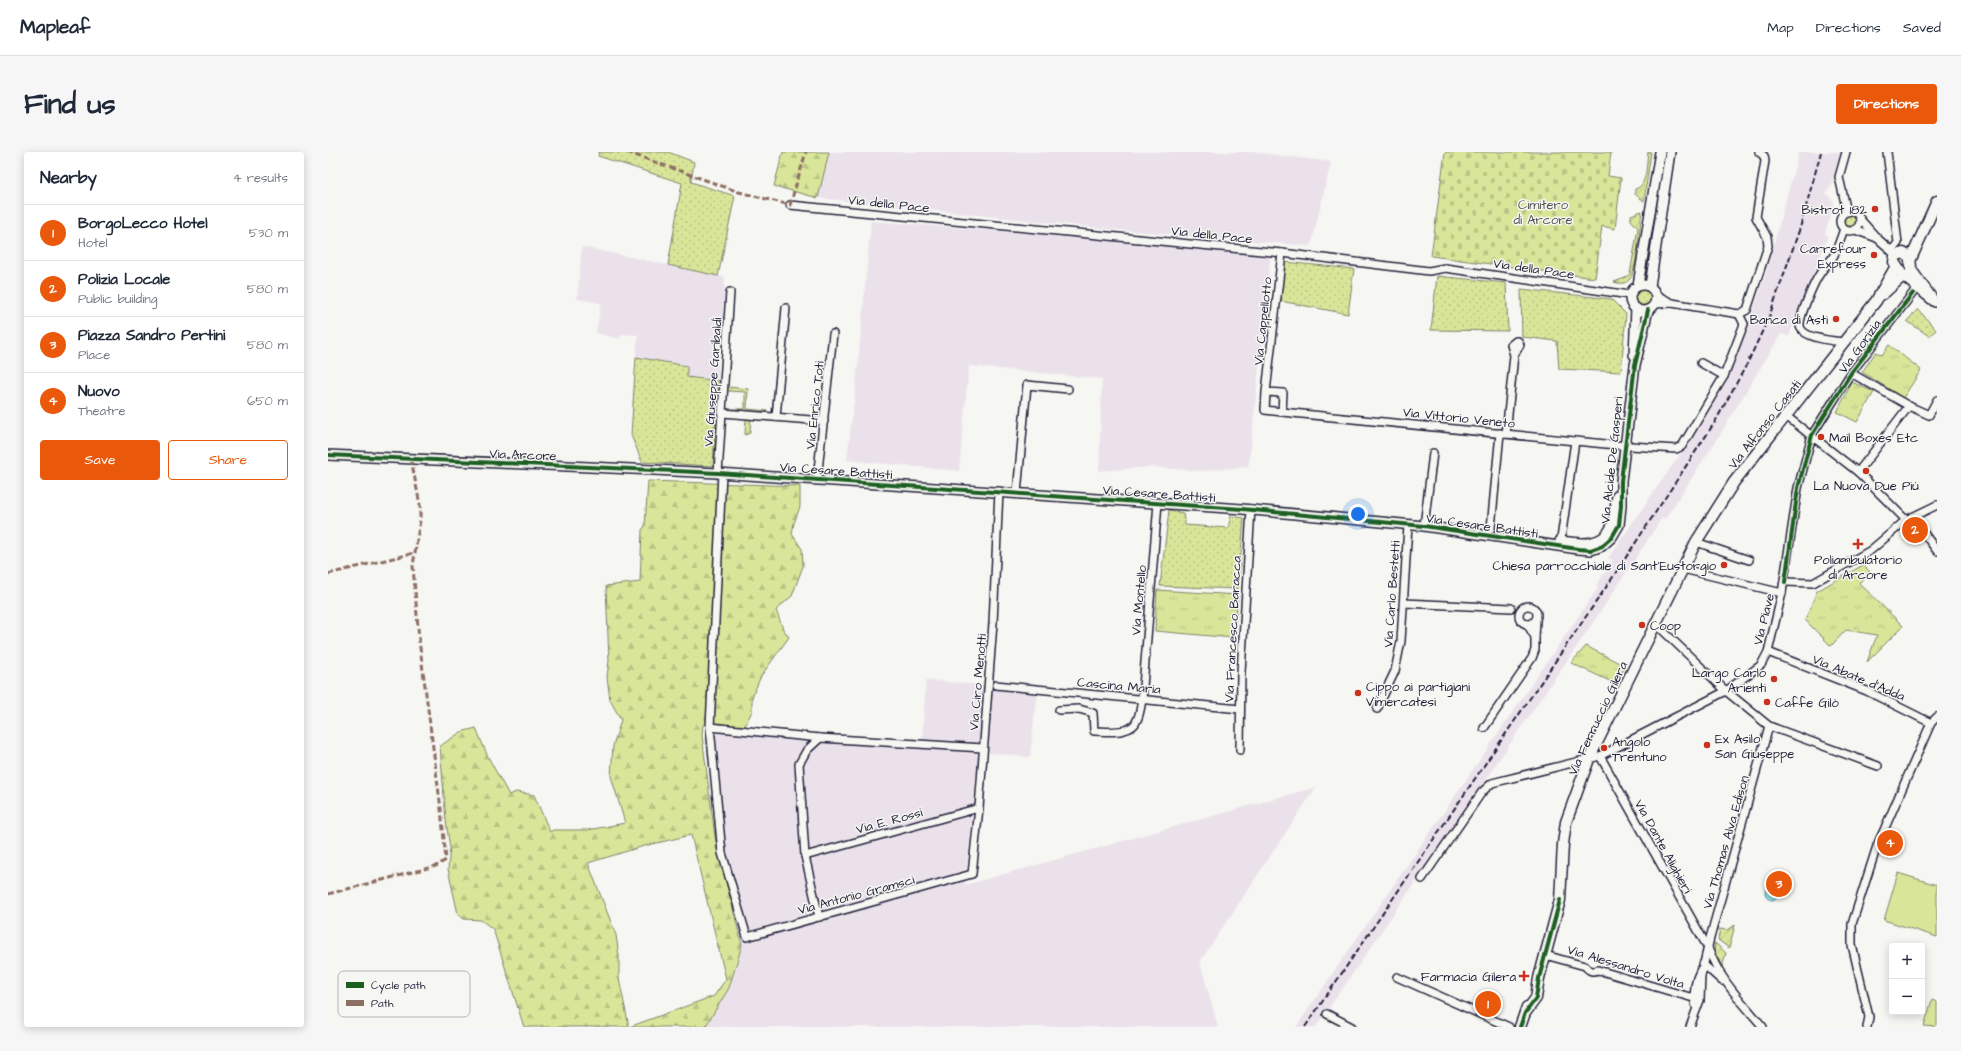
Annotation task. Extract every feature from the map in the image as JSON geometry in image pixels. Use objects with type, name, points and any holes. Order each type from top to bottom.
[{"type":"main road","points":[[1903,277],[1894,262],[1903,258],[1935,205]]},
{"type":"main road","points":[[1876,301],[1903,277],[1910,276],[1903,258]]},
{"type":"main road","points":[[1876,301],[1896,266]]},
{"type":"main road","name":"Via Alfonso Casati","points":[[1683,569],[1696,542],[1734,482],[1876,301]]},
{"type":"main road","name":"Via Ferruccio Gilera","points":[[1520,1027],[1525,1014],[1536,998],[1539,978],[1560,900],[1562,844],[1566,822],[1589,759],[1683,569]]},
{"type":"street","points":[[1660,152],[1638,285],[1630,295],[1631,302],[1636,308],[1653,303],[1672,303],[1739,314],[1743,313],[1748,308],[1768,246],[1766,237],[1756,217],[1765,161],[1764,156],[1759,152]]},
{"type":"street","points":[[1653,303],[1650,286],[1670,152]]},
{"type":"street","points":[[1846,152],[1839,177],[1847,212]]},
{"type":"street","points":[[1887,152],[1898,243],[1903,258]]},
{"type":"street","name":"Via della Pace","points":[[790,205],[1282,253],[1429,271],[1445,268],[1630,295]]},
{"type":"street","points":[[1877,238],[1855,230],[1850,231],[1844,229],[1840,221],[1843,215],[1847,212],[1853,212],[1868,226],[1877,238],[1903,258],[1936,303]]},
{"type":"street","points":[[1855,230],[1859,226],[1860,219]]},
{"type":"street","points":[[1844,229],[1834,256],[1820,273],[1801,317],[1800,326],[1804,332],[1810,335],[1831,341],[1844,342]]},
{"type":"street","name":"Via Cappellotto","points":[[1282,253],[1265,410],[1291,413]]},
{"type":"street","points":[[1903,277],[1936,303]]},
{"type":"street","points":[[1638,285],[1650,286]]},
{"type":"street","name":"Via Giuseppe Garibaldi","points":[[730,292],[720,473],[710,727],[722,853],[747,937]]},
{"type":"street","name":"Via Gorizia","points":[[1785,582],[1798,488],[1812,435],[1851,373],[1912,293]]},
{"type":"street","name":"Via Alcide De Gasperi","points":[[1635,365],[1653,303]]},
{"type":"street","points":[[776,417],[786,308]]},
{"type":"street","name":"Via Alcide De Gasperi","points":[[1595,545],[1612,537],[1619,525],[1621,481],[1635,365],[1634,332],[1636,308]]},
{"type":"street","points":[[1625,446],[1679,449],[1682,446],[1724,376],[1744,324],[1739,314]]},
{"type":"street","name":"Via Enrico Toti","points":[[817,479],[833,334]]},
{"type":"street","points":[[1490,528],[1514,356]]},
{"type":"street","points":[[1701,363],[1724,376]]},
{"type":"street","points":[[1851,373],[1909,406],[1929,415],[1937,400]]},
{"type":"street","points":[[1017,493],[1027,385],[1068,389]]},
{"type":"street","points":[[1266,392],[1284,394],[1282,412]]},
{"type":"street","points":[[1858,472],[1909,406]]},
{"type":"street","points":[[723,413],[824,421]]},
{"type":"street","name":"Via Vittorio Veneto","points":[[1291,413],[1625,446]]},
{"type":"street","points":[[1786,416],[1858,472],[1909,519],[1937,551]]},
{"type":"street","points":[[1561,543],[1575,441]]},
{"type":"street","points":[[1424,526],[1433,453]]},
{"type":"street","name":"Via Arcore","points":[[328,455],[720,473]]},
{"type":"street","name":"Via Cesare Battisti","points":[[720,473],[1251,509],[1424,526],[1561,543],[1582,550],[1595,545]]},
{"type":"street","name":"Via Ciro Menotti","points":[[972,874],[979,808],[993,623],[999,491]]},
{"type":"street","name":"Via Montello","points":[[1059,710],[1079,709],[1093,714],[1094,731],[1119,732],[1137,722],[1142,699],[1158,503]]},
{"type":"street","points":[[1785,582],[1806,584],[1823,578],[1871,550],[1909,519],[1937,505]]},
{"type":"street","name":"Via Francesco Baracca","points":[[1240,750],[1240,709],[1251,509]]},
{"type":"street","name":"Via Carlo Bestetti","points":[[1377,709],[1395,671],[1402,641],[1408,525]]},
{"type":"street","points":[[1696,542],[1749,560]]},
{"type":"street","points":[[1683,569],[1782,593]]},
{"type":"street","name":"Via Piave","points":[[1422,879],[1482,792],[1492,783],[1600,756],[1726,691],[1761,665],[1768,652],[1785,582]]},
{"type":"street","points":[[1404,602],[1511,608],[1521,611]]},
{"type":"street","points":[[1484,728],[1532,658],[1535,650],[1537,616],[1534,608],[1528,606],[1521,611]]},
{"type":"street","points":[[1521,611],[1521,620],[1527,624],[1535,638]]},
{"type":"street","points":[[1527,624],[1536,621]]},
{"type":"street","points":[[1657,624],[1726,691],[1769,726],[1878,766]]},
{"type":"street","name":"Via Abate d'Adda","points":[[1768,652],[1867,692],[1931,723]]},
{"type":"street","name":"Cascina Maria","points":[[996,685],[1240,709]]},
{"type":"street","points":[[1867,1027],[1869,1017],[1852,945],[1852,924],[1877,846],[1931,723],[1937,717]]},
{"type":"street","name":"Via Thomas Alva Edison","points":[[1690,1027],[1696,1012],[1697,977],[1708,948],[1769,726]]},
{"type":"street","points":[[710,727],[820,738],[983,748]]},
{"type":"street","points":[[819,917],[805,856],[800,764],[807,750],[820,738]]},
{"type":"street","name":"Via Dante Alighieri","points":[[1600,756],[1708,948],[1725,983]]},
{"type":"street","name":"Via E. Rossi","points":[[805,856],[979,808]]},
{"type":"street","name":"Via Antonio Gramsci","points":[[747,937],[972,874]]},
{"type":"street","name":"Via Alessandro Volta","points":[[1545,955],[1585,966],[1588,970],[1598,970],[1697,1000]]},
{"type":"street","points":[[1703,964],[1725,983],[1763,1027]]},
{"type":"street","name":"Via Thomas Alva Edison","points":[[1697,1000],[1702,983],[1703,964]]},
{"type":"street","points":[[1702,983],[1708,975],[1714,974]]},
{"type":"street","points":[[1397,977],[1509,1027]]},
{"type":"street","points":[[1327,1014],[1352,1027]]},
{"type":"shaded area","points":[[829,152],[1254,152],[1331,162],[1311,246],[1109,229],[818,198]]},
{"type":"shaded area","points":[[1799,152],[1841,152],[1832,184],[1826,193],[1834,202],[1825,234],[1828,236],[1789,336],[1781,334],[1716,441],[1665,519],[1662,518],[1601,611],[1316,1027],[1296,1027],[1598,588],[1596,586],[1613,560],[1608,558],[1688,443],[1716,399],[1746,331],[1765,276]]},
{"type":"shaded area","points":[[871,221],[1271,252],[1249,463],[1247,467],[1199,471],[1150,467],[1099,471],[1102,379],[969,366],[959,471],[847,460],[857,375]]},
{"type":"shaded area","points":[[582,247],[725,277],[723,318],[717,318],[715,347],[718,347],[718,381],[687,377],[686,366],[636,357],[638,335],[621,334],[620,339],[596,333],[601,303],[577,299]]},
{"type":"shaded area","points":[[926,680],[1037,690],[1030,757],[979,752],[965,885],[1316,787],[1200,962],[1218,1027],[705,1027],[729,988],[742,945],[720,854],[708,729],[922,740]]},
{"type":"green space","points":[[599,152],[668,152],[694,162],[691,182],[735,196],[718,276],[668,265],[682,183],[598,156]]},
{"type":"green space","points":[[783,152],[829,152],[818,198],[774,186]]},
{"type":"green space","name":"Cimitero di Arcore","points":[[1445,152],[1611,152],[1608,176],[1621,178],[1615,229],[1602,226],[1595,278],[1431,256]]},
{"type":"green space","points":[[1648,152],[1651,152],[1644,201],[1635,194],[1635,189],[1642,184],[1644,179]]},
{"type":"green space","points":[[1642,211],[1638,247],[1632,275],[1629,280],[1624,283],[1614,282],[1625,278],[1630,274],[1638,228],[1631,220],[1631,215]]},
{"type":"green space","points":[[1653,211],[1657,212],[1650,265],[1646,264]]},
{"type":"green space","points":[[1850,214],[1855,216],[1857,221],[1855,226],[1850,228],[1845,226],[1843,221],[1845,216]]},
{"type":"green space","points":[[1285,262],[1354,269],[1348,314],[1280,301]]},
{"type":"green space","points":[[1437,276],[1506,283],[1508,331],[1431,330]]},
{"type":"green space","points":[[1521,289],[1611,299],[1626,314],[1621,372],[1559,369],[1557,341],[1522,337]]},
{"type":"green space","points":[[1643,289],[1649,291],[1651,297],[1649,303],[1643,305],[1637,303],[1635,297],[1637,291]]},
{"type":"green space","points":[[1918,309],[1936,330],[1929,336],[1907,321]]},
{"type":"green space","points":[[1889,345],[1921,370],[1903,398],[1862,372],[1876,352],[1882,355]]},
{"type":"green space","points":[[636,357],[687,366],[687,377],[718,381],[713,466],[642,462],[631,435]]},
{"type":"green space","points":[[1852,382],[1874,392],[1857,422],[1837,412]]},
{"type":"green space","points":[[728,387],[748,389],[747,409],[768,411],[767,416],[751,415],[750,433],[745,435],[746,418],[726,417],[726,409],[745,409],[745,392],[727,391]]},
{"type":"green space","points":[[648,481],[800,486],[800,507],[794,523],[792,534],[802,549],[803,566],[792,596],[776,610],[783,629],[789,637],[761,676],[752,697],[752,711],[745,726],[703,725],[702,735],[715,837],[742,945],[729,988],[705,1027],[629,1027],[524,1027],[493,929],[481,920],[464,919],[458,914],[448,869],[450,848],[446,821],[440,746],[461,732],[476,728],[488,757],[509,795],[516,792],[534,795],[550,832],[553,830],[588,830],[625,823],[611,776],[613,746],[621,720],[610,700],[607,677],[609,661],[606,586],[640,582],[642,530],[645,526]],"holes":[[[691,835],[726,979],[714,996],[629,1027],[619,978],[619,956],[616,935],[588,863],[644,846]]]},
{"type":"green space","points":[[1169,510],[1183,513],[1185,525],[1228,528],[1231,516],[1244,518],[1238,589],[1160,586]]},
{"type":"green space","points":[[1863,565],[1870,572],[1859,583],[1903,626],[1867,662],[1877,635],[1846,630],[1831,646],[1805,620],[1817,591]]},
{"type":"green space","points":[[1157,590],[1238,595],[1234,638],[1155,631]]},
{"type":"green space","points":[[1586,646],[1625,666],[1616,684],[1571,663]]},
{"type":"green space","points":[[1898,873],[1937,885],[1937,937],[1884,920]]},
{"type":"green space","points":[[1735,925],[1729,948],[1718,940],[1720,929],[1728,930]]},
{"type":"green space","points":[[1715,943],[1726,953],[1723,964],[1725,972],[1714,951]]},
{"type":"green space","points":[[1932,1000],[1937,1002],[1937,1027],[1924,1026]]},
{"type":"water","points":[[1772,886],[1777,888],[1779,893],[1777,898],[1772,900],[1767,898],[1765,893],[1767,888]]},
{"type":"railway","points":[[1305,1027],[1611,580],[1715,422],[1747,364],[1769,317],[1800,228],[1821,152]]},
{"type":"marked path","points":[[627,152],[739,192],[790,205],[806,152]]},
{"type":"marked path","points":[[328,894],[436,866],[446,860],[441,809],[419,640],[413,566],[420,520],[420,505],[411,459]]},
{"type":"marked path","points":[[328,574],[414,553]]},
{"type":"cycle path","points":[[1785,582],[1798,488],[1812,435],[1851,373],[1913,293]]},
{"type":"cycle path","points":[[328,455],[718,473],[1242,509],[1424,526],[1591,550],[1602,546],[1612,537],[1619,525],[1621,481],[1635,365],[1648,310]]},
{"type":"cycle path","points":[[1520,1027],[1525,1013],[1536,998],[1539,978],[1560,900]]},
{"type":"place","name":"Bistrot 182","points":[[1875,209]]},
{"type":"place","name":"Carrefour Express","points":[[1874,255]]},
{"type":"place","name":"Banca di Asti","points":[[1836,319]]},
{"type":"place","name":"Mail Boxes Etc","points":[[1821,437]]},
{"type":"place","name":"La Nuova Due Più","points":[[1866,471]]},
{"type":"place","name":"Polizia Locale","points":[[1915,530]]},
{"type":"place","name":"Poliambulatorio di Arcore","points":[[1858,544]]},
{"type":"place","name":"Chiesa parrocchiale di Sant'Eustorgio","points":[[1724,565]]},
{"type":"place","name":"Coop","points":[[1642,625]]},
{"type":"place","name":"Largo Carlo Arienti","points":[[1774,679]]},
{"type":"place","name":"Cippo ai partigiani Vimercatesi","points":[[1358,693]]},
{"type":"place","name":"Caffe Gilò","points":[[1767,702]]},
{"type":"place","name":"Ex Asilo San Giuseppe","points":[[1707,745]]},
{"type":"place","name":"Angolo Trentuno","points":[[1604,748]]},
{"type":"place","name":"Nuovo","points":[[1890,843]]},
{"type":"place","name":"Piazza Sandro Pertini","points":[[1779,884]]},
{"type":"place","name":"Farmacia Gilera","points":[[1524,976]]},
{"type":"place","name":"BorgoLecco Hotel","points":[[1488,1004]]}]
